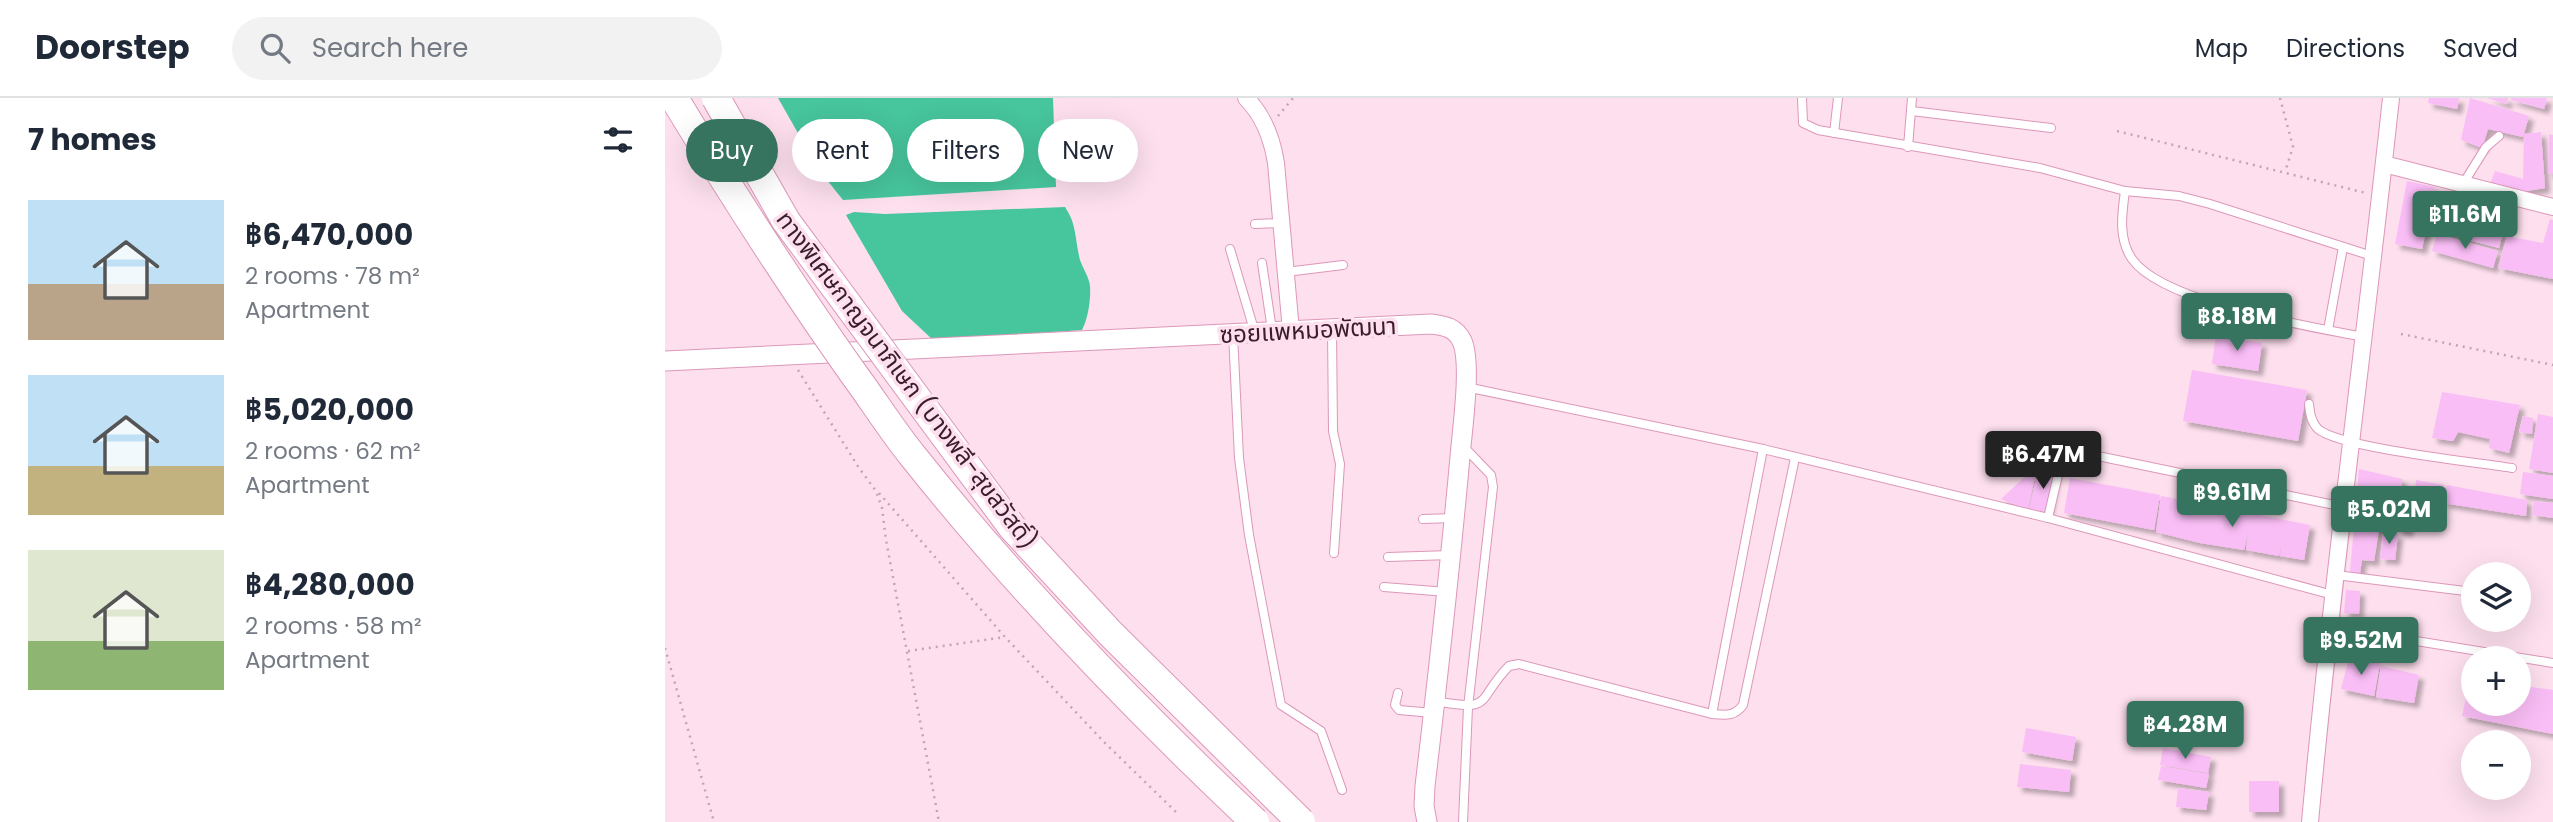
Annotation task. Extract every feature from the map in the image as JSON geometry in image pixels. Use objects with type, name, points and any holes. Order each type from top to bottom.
[{"type":"highway","name":"ทางพิเศษกาญจนาภิเษก (บางพลี-สุขสวัสดิ์)","points":[[674,98],[762,241],[910,453],[978,534],[1079,646],[1179,750],[1255,822]]},
{"type":"highway","name":"ทางพิเศษกาญจนาภิเษก (บางพลี-สุขสวัสดิ์)","points":[[716,98],[786,221],[1011,527],[1109,633],[1301,822]]},
{"type":"street","points":[[1246,98],[1262,117],[1272,142],[1276,163],[1286,272],[1273,332]]},
{"type":"street","points":[[2310,822],[2329,627],[2391,98]]},
{"type":"street","points":[[2383,164],[2553,207]]},
{"type":"street","name":"ซอยแพหมอพัฒนา","points":[[665,361],[1431,324],[1448,327],[1457,332],[1463,344],[1466,387],[1451,555],[1425,786],[1427,822]]},
{"type":"lane","points":[[1802,98],[1803,123],[1818,130],[2040,168],[2125,191],[2179,196],[2372,256]]},
{"type":"lane","points":[[1834,133],[1838,98]]},
{"type":"lane","points":[[1907,147],[1912,98]]},
{"type":"lane","points":[[1912,111],[2051,128]]},
{"type":"lane","points":[[2463,184],[2487,147],[2499,136]]},
{"type":"lane","points":[[2125,191],[2123,241],[2130,257],[2150,276],[2204,301],[2363,337]]},
{"type":"lane","points":[[1255,224],[1282,223]]},
{"type":"lane","points":[[2328,330],[2343,247]]},
{"type":"lane","points":[[1230,249],[1273,332]]},
{"type":"lane","points":[[1262,262],[1273,332]]},
{"type":"lane","points":[[1286,272],[1343,265]]},
{"type":"lane","points":[[1332,329],[1333,431],[1340,464],[1334,553]]},
{"type":"lane","points":[[1233,334],[1249,535],[1281,705],[1321,731],[1342,790]]},
{"type":"lane","points":[[1466,387],[1763,449],[2048,518],[2333,595]]},
{"type":"lane","points":[[2309,404],[2315,426],[2352,443],[2512,468]]},
{"type":"lane","points":[[1461,444],[1486,468],[1491,475],[1493,487],[1468,707],[1463,822]]},
{"type":"lane","points":[[1712,713],[1763,449]]},
{"type":"lane","points":[[2048,518],[2064,449],[2344,507]]},
{"type":"lane","points":[[1398,693],[1395,705],[1399,710],[1468,707],[1483,702],[1509,666],[1519,664],[1712,713],[1730,715],[1738,712],[1743,705],[1795,457]]},
{"type":"lane","points":[[1423,519],[1454,518]]},
{"type":"lane","points":[[1388,557],[1451,555]]},
{"type":"lane","points":[[2336,575],[2461,591]]},
{"type":"lane","points":[[1384,587],[1447,592]]},
{"type":"lane","points":[[2329,627],[2553,663]]},
{"type":"path","points":[[1267,129],[1293,98]]},
{"type":"path","points":[[2280,98],[2294,147],[2285,172]]},
{"type":"path","points":[[2117,131],[2380,196]]},
{"type":"path","points":[[2401,334],[2553,365]]},
{"type":"path","points":[[789,355],[876,491],[1005,637],[1104,742],[1178,814]]},
{"type":"path","points":[[876,491],[882,508],[939,822]]},
{"type":"path","points":[[908,650],[1005,637]]},
{"type":"path","points":[[665,649],[714,822]]},
{"type":"shaded area","points":[[778,98],[1053,98],[1054,119],[1038,119],[1038,182],[1056,182],[1056,187],[843,200],[829,182],[893,182],[893,119],[792,119],[792,123]]},
{"type":"shaded area","points":[[1065,207],[1072,220],[1080,260],[1090,286],[1089,309],[1082,330],[933,340],[902,311],[846,215],[854,212],[885,214]]},
{"type":"building","points":[[2429,98],[2459,98],[2457,109],[2428,103]]},
{"type":"building","points":[[2470,98],[2529,116],[2523,137],[2488,129],[2482,148],[2461,140]]},
{"type":"building","points":[[2487,98],[2508,98],[2507,104]]},
{"type":"building","points":[[2511,98],[2547,98],[2544,109]]},
{"type":"building","points":[[2541,132],[2545,188],[2520,192],[2490,184],[2495,171],[2523,179],[2524,134]]},
{"type":"building","points":[[2549,134],[2553,135],[2553,174],[2548,174]]},
{"type":"building","points":[[2407,181],[2435,187],[2422,249],[2395,244]]},
{"type":"building","points":[[2480,200],[2504,207],[2500,222],[2475,216]]},
{"type":"building","points":[[2443,215],[2503,232],[2499,248],[2438,232]]},
{"type":"building","points":[[2550,219],[2553,220],[2553,279],[2498,268],[2507,236],[2543,243]]},
{"type":"building","points":[[2437,234],[2498,251],[2493,268],[2432,251]]},
{"type":"building","points":[[2216,335],[2262,343],[2258,371],[2212,364]]},
{"type":"building","points":[[2192,370],[2307,390],[2298,441],[2183,421]]},
{"type":"building","points":[[2442,392],[2520,405],[2509,453],[2489,448],[2490,439],[2458,432],[2453,441],[2432,438]]},
{"type":"building","points":[[2538,414],[2553,417],[2553,473],[2529,469]]},
{"type":"building","points":[[2523,416],[2533,418],[2532,434],[2519,432]]},
{"type":"building","points":[[2359,469],[2402,479],[2401,493],[2385,492],[2374,561],[2362,560],[2360,573],[2350,572]]},
{"type":"building","points":[[2032,470],[2036,472],[2028,510],[2001,499]]},
{"type":"building","points":[[2038,470],[2056,473],[2048,512],[2029,509]]},
{"type":"building","points":[[2523,472],[2553,476],[2553,499],[2520,494]]},
{"type":"building","points":[[2070,478],[2160,495],[2154,530],[2064,513]]},
{"type":"building","points":[[2416,480],[2444,485],[2442,498],[2415,491]]},
{"type":"building","points":[[2447,485],[2527,500],[2526,516],[2443,503]]},
{"type":"building","points":[[2161,496],[2172,498],[2169,518],[2173,498],[2205,504],[2203,519],[2206,505],[2228,508],[2224,530],[2229,509],[2310,525],[2304,560],[2280,556],[2282,542],[2279,556],[2246,550],[2248,532],[2244,550],[2156,532]]},
{"type":"building","points":[[2534,501],[2553,503],[2553,518],[2532,515]]},
{"type":"building","points":[[2399,514],[2410,515],[2408,532],[2397,530]]},
{"type":"building","points":[[2383,533],[2398,534],[2395,560],[2380,559]]},
{"type":"building","points":[[2346,590],[2360,591],[2359,614],[2344,613]]},
{"type":"building","points":[[2349,658],[2380,663],[2374,696],[2341,689]]},
{"type":"building","points":[[2381,666],[2419,675],[2414,703],[2376,697]]},
{"type":"building","points":[[2531,687],[2553,690],[2553,734],[2462,716],[2531,716]]},
{"type":"building","points":[[2026,728],[2076,737],[2072,761],[2022,752]]},
{"type":"building","points":[[2163,748],[2211,757],[2208,773],[2160,765]]},
{"type":"building","points":[[2020,764],[2071,770],[2069,792],[2017,787]]},
{"type":"building","points":[[2161,766],[2209,774],[2206,788],[2158,780]]},
{"type":"building","points":[[2249,781],[2279,781],[2279,812],[2249,812]]},
{"type":"building","points":[[2178,788],[2209,792],[2206,810],[2176,807]]}]
